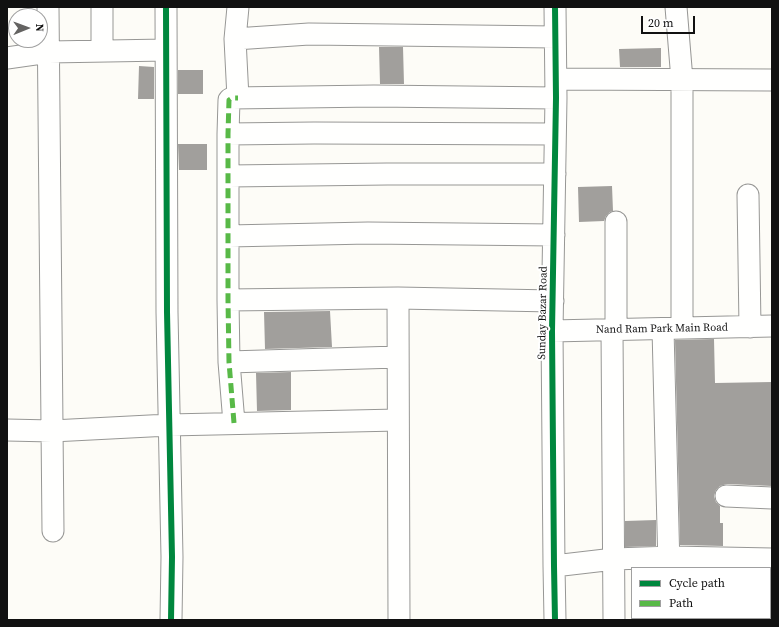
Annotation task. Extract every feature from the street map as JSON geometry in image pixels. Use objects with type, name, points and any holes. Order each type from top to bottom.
[{"type":"street","points":[[48,7],[53,531]]},
{"type":"street","points":[[102,7],[102,51]]},
{"type":"street","points":[[166,7],[167,312],[172,557],[171,620]]},
{"type":"street","points":[[238,7],[235,39],[238,98]]},
{"type":"street","name":"Sunday Bazar Road","points":[[555,7],[556,89],[552,331],[555,620]]},
{"type":"street","points":[[668,563],[673,329],[682,80],[676,7]]},
{"type":"street","points":[[235,39],[309,34],[555,38]]},
{"type":"street","points":[[7,58],[49,52],[166,50]]},
{"type":"street","points":[[234,423],[229,362],[228,300],[228,134],[229,100],[232,98],[374,96],[556,89],[682,80],[772,80]]},
{"type":"street","points":[[228,134],[555,134]]},
{"type":"street","points":[[228,176],[555,174]]},
{"type":"street","points":[[748,195],[750,327]]},
{"type":"street","points":[[614,620],[614,330],[616,222]]},
{"type":"street","points":[[229,236],[368,233],[554,235]]},
{"type":"street","points":[[228,300],[398,298],[553,301]]},
{"type":"street","points":[[398,298],[399,620]]},
{"type":"street","name":"Nand Ram Park Main Road","points":[[552,331],[772,326]]},
{"type":"street","points":[[229,362],[398,357]]},
{"type":"street","points":[[7,430],[52,431],[170,425],[398,420]]},
{"type":"street","points":[[726,496],[772,498]]},
{"type":"street","points":[[554,566],[614,560],[668,563],[772,559]]},
{"type":"building","points":[[379,47],[403,47],[404,84],[380,84]]},
{"type":"building","points":[[661,48],[661,67],[620,67],[619,49]]},
{"type":"building","points":[[139,66],[154,67],[154,99],[138,99]]},
{"type":"building","points":[[178,70],[203,70],[203,94],[178,94]]},
{"type":"building","points":[[178,144],[207,144],[207,170],[179,170]]},
{"type":"building","points":[[612,186],[613,211],[606,216],[604,221],[579,222],[578,187]]},
{"type":"building","points":[[330,311],[332,347],[265,349],[264,312]]},
{"type":"building","points":[[714,339],[715,383],[772,382],[772,486],[727,484],[720,486],[716,490],[714,496],[716,502],[720,506],[720,523],[723,523],[723,546],[680,545],[675,340]]},
{"type":"building","points":[[291,372],[291,410],[257,411],[256,373]]},
{"type":"building","points":[[656,520],[656,546],[625,547],[625,521]]},
{"type":"marked path","points":[[234,423],[229,362],[228,134],[229,100],[232,98],[238,98]]},
{"type":"cycle path","points":[[166,7],[167,312],[172,557],[171,620]]},
{"type":"cycle path","points":[[555,7],[556,98],[552,331],[555,620]]}]
